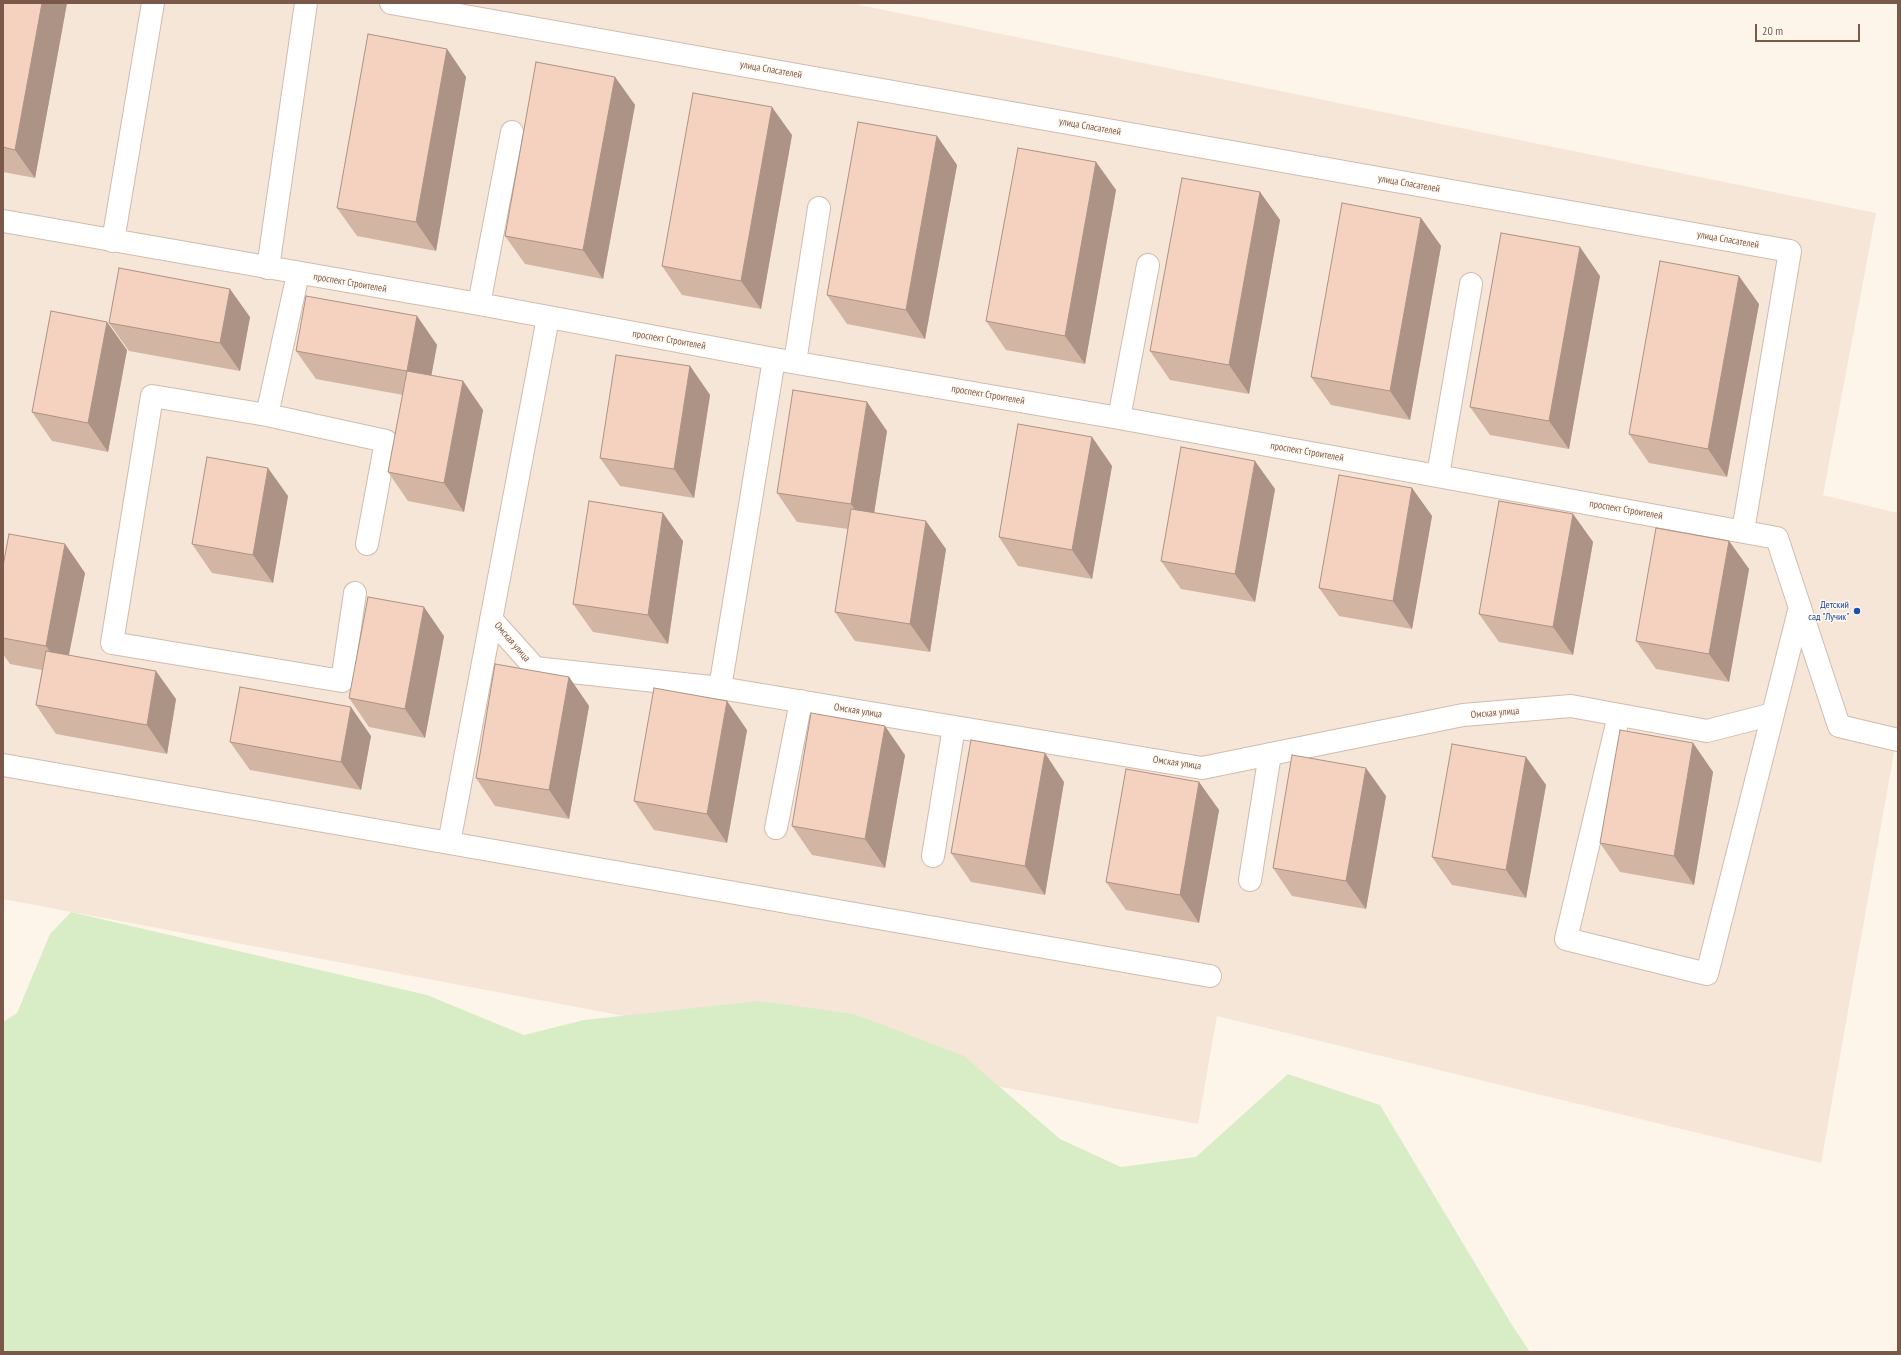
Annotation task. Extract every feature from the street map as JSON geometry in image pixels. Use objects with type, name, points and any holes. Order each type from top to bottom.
[{"type":"street","points":[[113,241],[153,3]]},
{"type":"street","points":[[268,268],[306,3]]},
{"type":"street","name":"улица Спасателей","points":[[390,3],[1790,251],[1743,531]]},
{"type":"street","points":[[479,304],[512,132]]},
{"type":"street","points":[[796,362],[819,208]]},
{"type":"street","name":"проспект Строителей","points":[[3,221],[298,274],[479,304],[774,359],[1119,418],[1438,475],[1777,538],[1839,726],[1898,740]]},
{"type":"street","points":[[1119,418],[1148,265]]},
{"type":"street","points":[[267,415],[298,274]]},
{"type":"street","points":[[1438,475],[1471,284]]},
{"type":"street","points":[[449,843],[548,318]]},
{"type":"street","points":[[720,688],[774,359]]},
{"type":"street","points":[[355,594],[342,681],[112,644],[152,396],[267,415],[386,441],[367,544]]},
{"type":"street","points":[[1619,715],[1566,939],[1707,974],[1800,607]]},
{"type":"street","name":"Омская улица","points":[[491,619],[534,668],[720,688],[1202,768],[1463,715],[1571,706],[1707,731],[1772,714]]},
{"type":"street","points":[[776,828],[801,701]]},
{"type":"street","points":[[934,856],[954,727]]},
{"type":"street","points":[[1250,880],[1270,754]]},
{"type":"street","points":[[3,766],[1210,976]]},
{"type":"shaded area","points":[[3,3],[860,3],[860,5],[1876,213],[1823,495],[1898,513],[1898,730],[1821,1163],[1217,1016],[1198,1124],[3,899]]},
{"type":"green space","points":[[71,912],[427,995],[524,1035],[584,1020],[759,1001],[854,1014],[964,1056],[1060,1139],[1121,1167],[1196,1157],[1288,1074],[1380,1105],[1512,1325],[1530,1352],[3,1352],[3,1022],[17,1013],[50,934]]},
{"type":"building","points":[[3,3],[42,3],[15,150],[3,147]]},
{"type":"building","points":[[368,34],[447,49],[416,222],[337,208]]},
{"type":"building","points":[[536,62],[615,77],[583,250],[505,236]]},
{"type":"building","points":[[693,93],[772,107],[741,281],[662,266]]},
{"type":"building","points":[[858,122],[937,136],[906,310],[827,295]]},
{"type":"building","points":[[1018,148],[1096,162],[1065,336],[986,321]]},
{"type":"building","points":[[1182,178],[1260,192],[1229,365],[1150,351]]},
{"type":"building","points":[[1342,203],[1421,218],[1390,391],[1311,377]]},
{"type":"building","points":[[1501,233],[1580,247],[1549,421],[1470,407]]},
{"type":"building","points":[[1660,261],[1739,276],[1708,449],[1629,434]]},
{"type":"building","points":[[119,268],[230,289],[220,343],[109,323]]},
{"type":"building","points":[[306,296],[417,316],[407,371],[296,351]]},
{"type":"building","points":[[51,311],[107,322],[88,423],[32,412]]},
{"type":"building","points":[[616,355],[690,366],[674,469],[600,458]]},
{"type":"building","points":[[407,371],[463,381],[444,483],[388,472]]},
{"type":"building","points":[[793,390],[867,402],[851,504],[777,493]]},
{"type":"building","points":[[1018,424],[1092,437],[1072,550],[999,537]]},
{"type":"building","points":[[1181,447],[1255,461],[1235,574],[1161,561]]},
{"type":"building","points":[[207,457],[268,468],[253,555],[192,544]]},
{"type":"building","points":[[1339,475],[1412,488],[1393,601],[1319,588]]},
{"type":"building","points":[[589,501],[663,513],[648,615],[573,604]]},
{"type":"building","points":[[1499,501],[1573,514],[1553,627],[1479,614]]},
{"type":"building","points":[[851,509],[926,521],[910,624],[835,612]]},
{"type":"building","points":[[1656,528],[1729,541],[1709,654],[1636,641]]},
{"type":"building","points":[[9,534],[65,544],[46,646],[3,638],[3,566]]},
{"type":"building","points":[[368,597],[424,607],[405,709],[349,698]]},
{"type":"building","points":[[46,651],[156,671],[147,725],[36,705]]},
{"type":"building","points":[[495,664],[569,677],[549,790],[476,778]]},
{"type":"building","points":[[240,687],[351,707],[341,762],[230,742]]},
{"type":"building","points":[[654,688],[727,701],[707,814],[634,801]]},
{"type":"building","points":[[811,713],[885,726],[865,839],[792,826]]},
{"type":"building","points":[[1620,730],[1693,743],[1674,856],[1600,843]]},
{"type":"building","points":[[971,740],[1045,753],[1025,866],[951,853]]},
{"type":"building","points":[[1452,744],[1526,757],[1506,870],[1432,857]]},
{"type":"building","points":[[1292,755],[1366,768],[1346,881],[1273,868]]},
{"type":"building","points":[[1126,769],[1199,782],[1180,895],[1106,882]]},
{"type":"place","name":"Детский сад \"Лучик\"","points":[[1857,611]]}]
